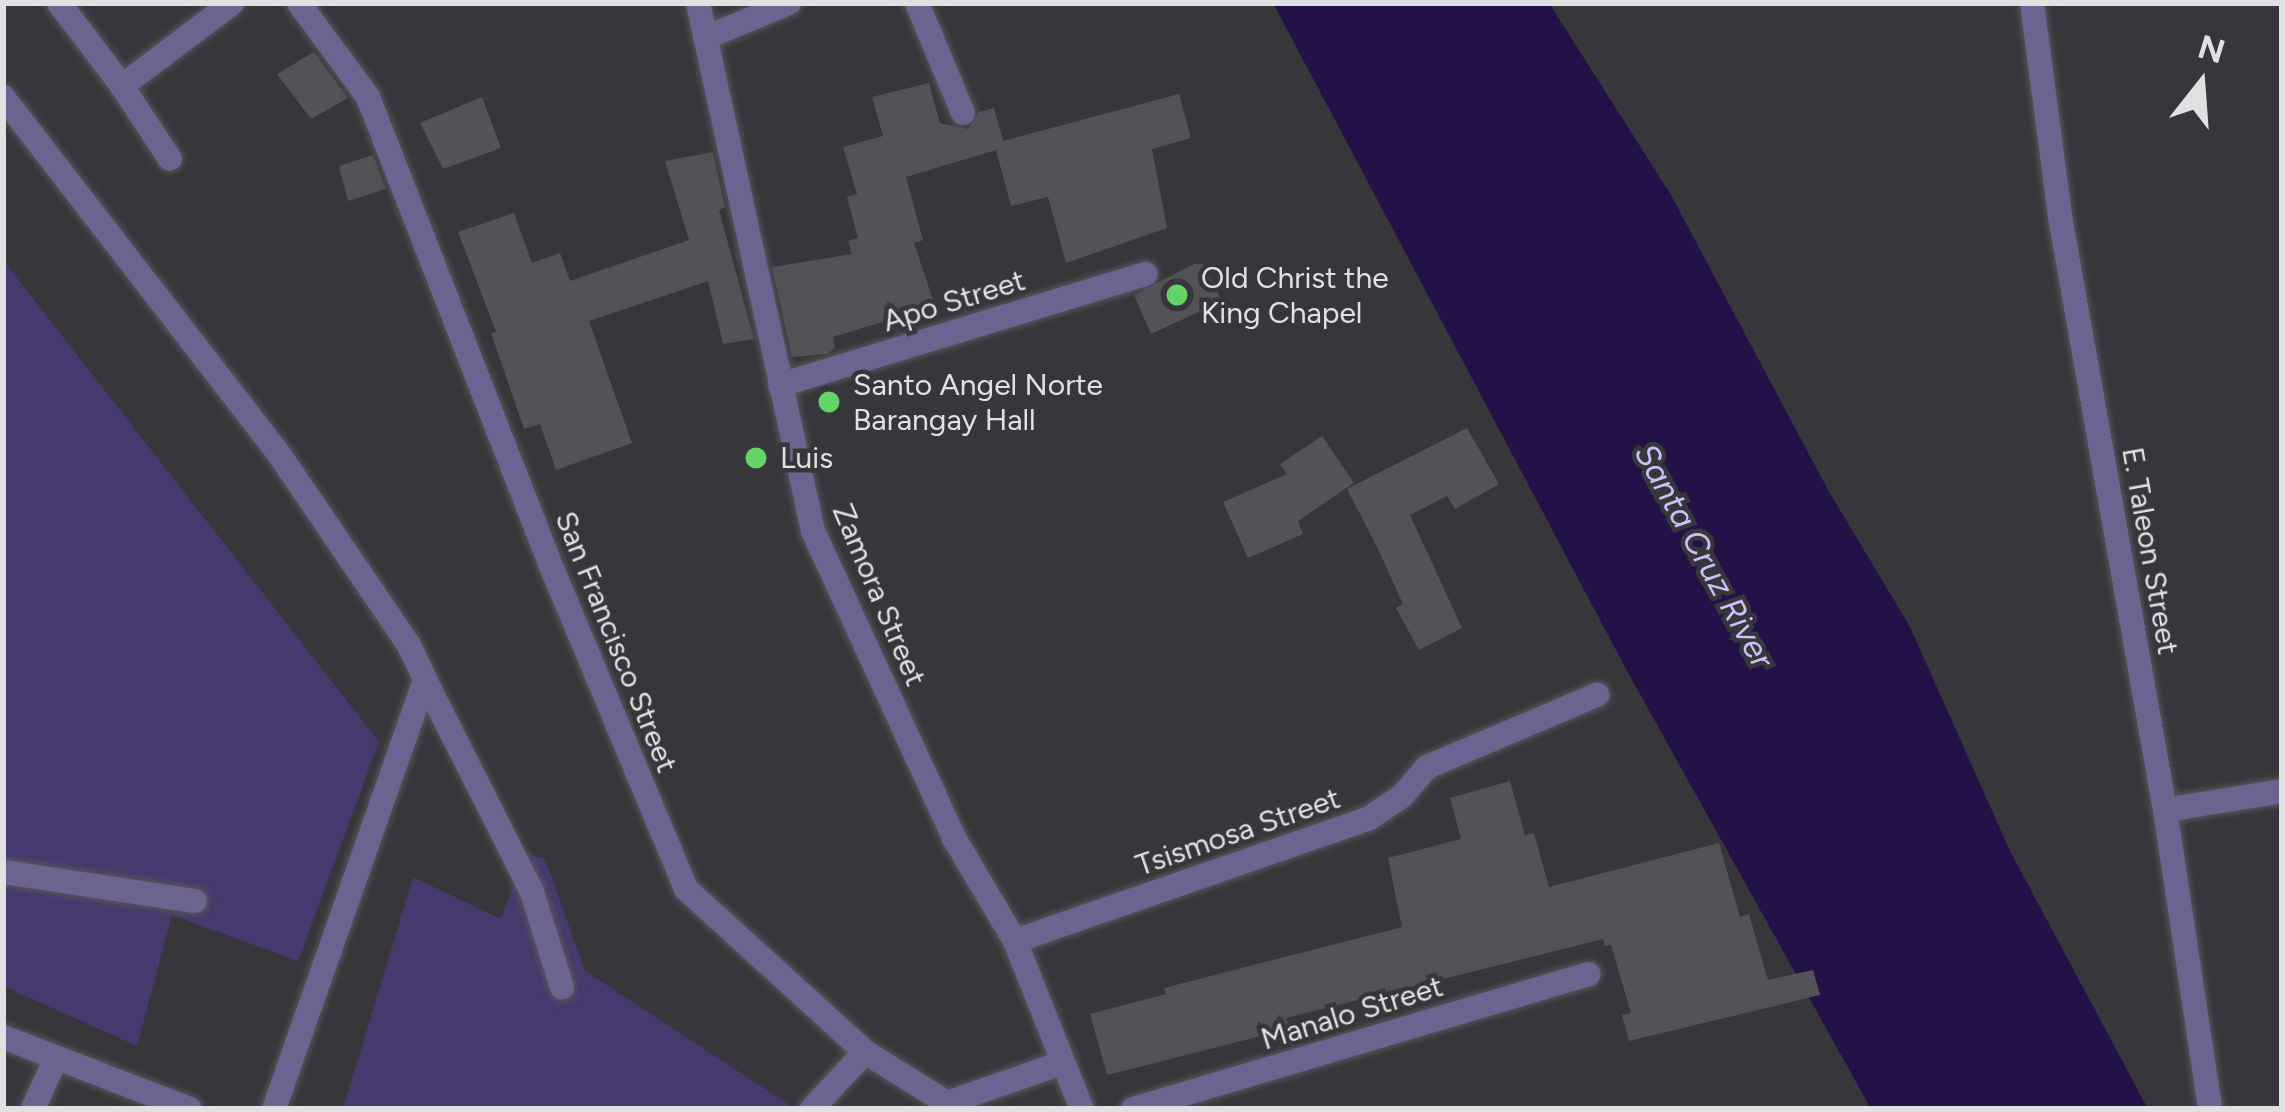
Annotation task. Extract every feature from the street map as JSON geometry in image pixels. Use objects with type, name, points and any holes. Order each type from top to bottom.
[{"type":"street","points":[[59,3],[170,159]]},
{"type":"street","points":[[122,86],[232,3]]},
{"type":"street","name":"San Francisco Street","points":[[298,3],[368,97],[551,566],[686,889],[865,1052],[947,1103],[1062,1063]]},
{"type":"street","name":"Zamora Street","points":[[698,3],[813,531],[954,838],[1015,941],[1082,1109]]},
{"type":"street","points":[[705,38],[789,3]]},
{"type":"street","points":[[917,3],[964,113]]},
{"type":"street","name":"E. Taleon Street","points":[[2032,3],[2061,221],[2165,810],[2210,1109]]},
{"type":"street","points":[[3,97],[281,457],[409,645],[532,892],[562,987]]},
{"type":"street","name":"Apo Street","points":[[780,385],[1146,274]]},
{"type":"street","points":[[274,1109],[425,680]]},
{"type":"street","name":"Tsismosa Street","points":[[1015,941],[1368,819],[1402,796],[1427,767],[1597,695]]},
{"type":"street","points":[[2165,810],[2282,791]]},
{"type":"street","points":[[3,872],[195,902]]},
{"type":"street","name":"Manalo Street","points":[[1132,1109],[1588,974]]},
{"type":"street","points":[[3,1037],[190,1109]]},
{"type":"street","points":[[812,1109],[865,1052]]},
{"type":"street","points":[[33,1109],[55,1060]]},
{"type":"shaded area","points":[[3,260],[379,742],[298,961],[172,915],[137,1046],[3,986]]},
{"type":"shaded area","points":[[525,853],[545,859],[585,971],[796,1109],[343,1109],[413,877],[501,919]]},
{"type":"water","name":"Santa Cruz River","points":[[1273,3],[1549,3],[1671,195],[1828,490],[1910,627],[2010,851],[2148,1109],[1871,1109],[1626,669]]},
{"type":"building","points":[[314,52],[348,98],[311,119],[277,74]]},
{"type":"building","points":[[929,83],[940,123],[968,129],[979,112],[994,108],[1003,141],[1179,94],[1191,138],[1152,149],[1167,228],[1066,263],[1048,197],[1011,206],[996,150],[906,177],[923,240],[914,243],[935,306],[833,337],[835,348],[827,354],[792,357],[772,267],[852,254],[848,241],[858,238],[847,197],[857,194],[843,147],[883,136],[872,97]]},
{"type":"building","points":[[482,97],[501,148],[443,169],[420,123]]},
{"type":"building","points":[[713,152],[725,207],[719,210],[754,339],[723,344],[708,281],[589,321],[632,443],[556,470],[540,424],[524,429],[491,333],[496,332],[458,232],[514,213],[532,263],[560,253],[570,281],[689,240],[665,161]]},
{"type":"building","points":[[373,155],[386,189],[348,201],[339,166]]},
{"type":"building","name":"Old Christ the King Chapel","points":[[1194,264],[1203,264],[1222,301],[1151,334],[1134,295]]},
{"type":"building","points":[[1467,428],[1499,484],[1455,509],[1447,496],[1410,515],[1462,628],[1419,650],[1396,608],[1403,604],[1347,489]]},
{"type":"building","points":[[1322,436],[1354,483],[1298,521],[1303,534],[1248,558],[1223,502],[1287,474],[1280,464]]},
{"type":"building","points":[[1510,781],[1525,835],[1534,833],[1549,887],[1719,843],[1740,917],[1749,914],[1768,980],[1813,970],[1820,995],[1629,1041],[1622,1015],[1631,1013],[1611,945],[1605,946],[1603,939],[1286,1018],[1289,1029],[1107,1075],[1090,1014],[1166,994],[1164,988],[1402,927],[1388,858],[1461,839],[1450,798]]},
{"type":"place","name":"Old Christ the King Chapel","points":[[1177,295]]},
{"type":"place","name":"Santo Angel Norte Barangay Hall","points":[[829,402]]},
{"type":"place","name":"Luis","points":[[756,458]]}]
